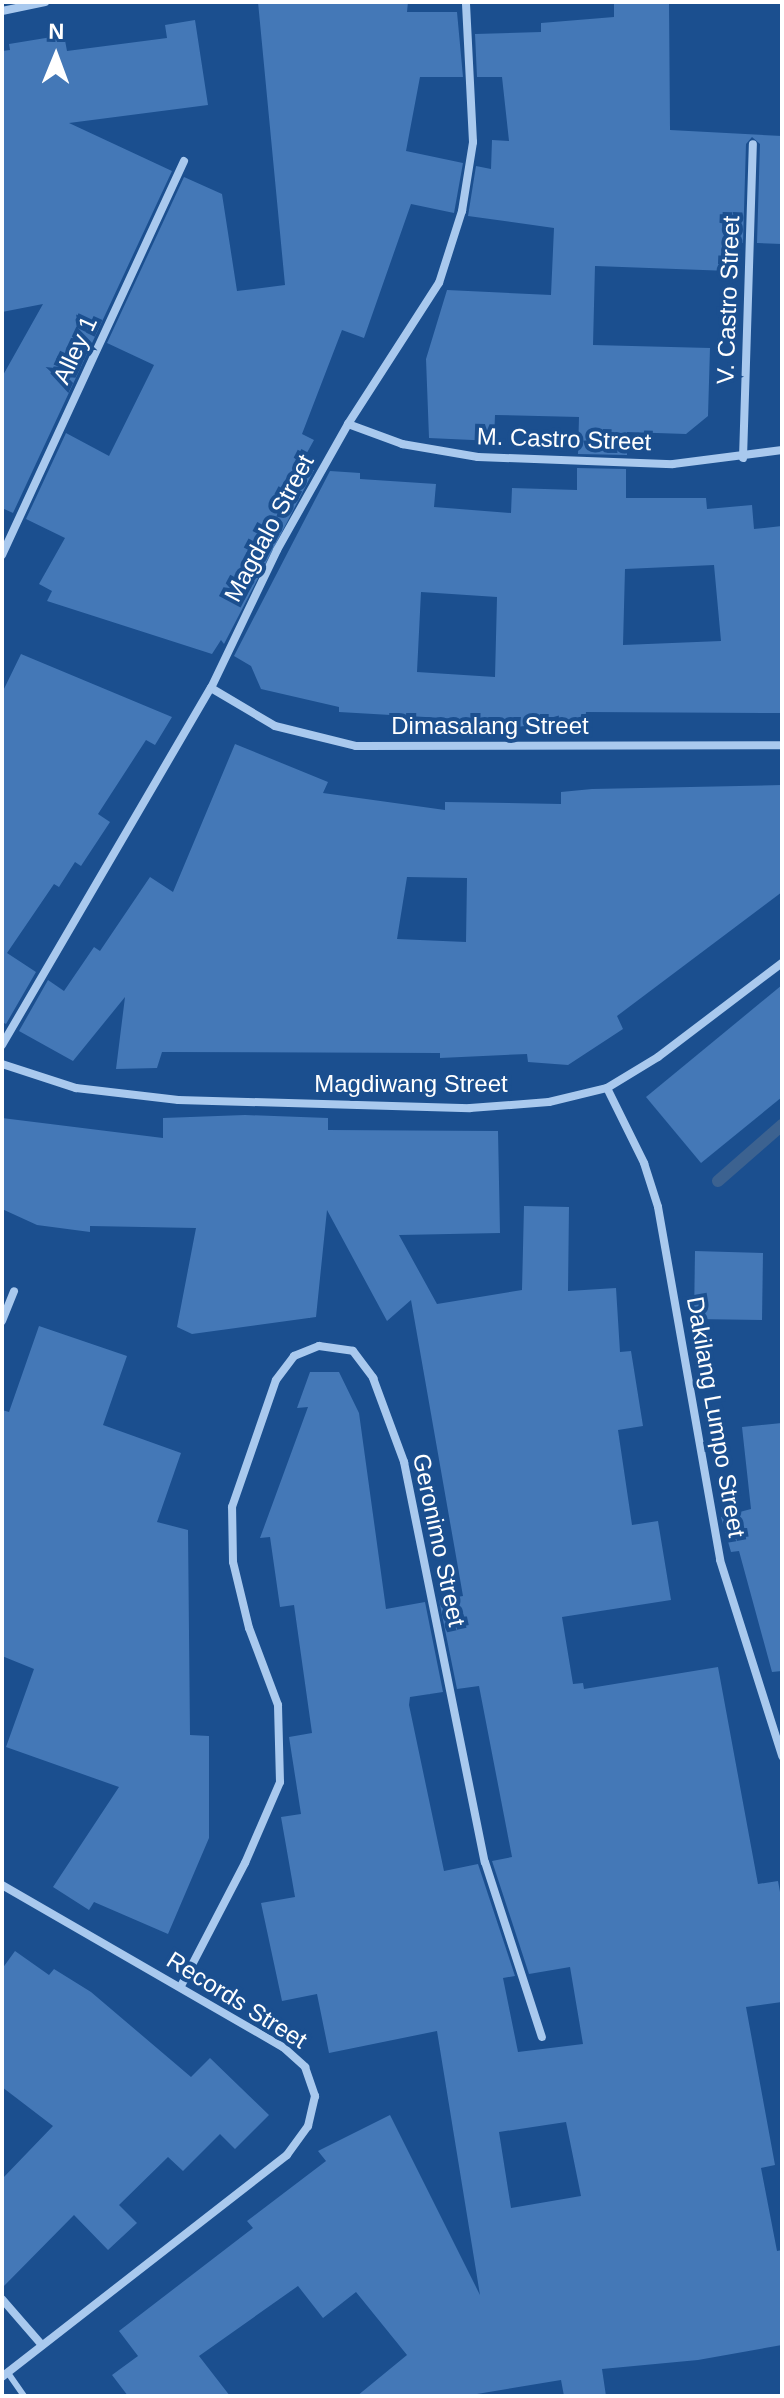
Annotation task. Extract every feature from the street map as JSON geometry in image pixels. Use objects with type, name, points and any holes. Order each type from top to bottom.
[{"type":"street","points":[[2,11],[45,2]]},
{"type":"street","name":"Magdalo Street","points":[[2,1045],[211,688],[277,550],[348,424],[439,283],[462,211],[473,142],[466,2]]},
{"type":"street","name":"V. Castro Street","points":[[743,458],[753,144]]},
{"type":"street","name":"Alley 1","points":[[2,555],[6,537],[184,161]]},
{"type":"street","name":"M. Castro Street","points":[[348,424],[402,444],[478,457],[673,464],[743,458],[782,450]]},
{"type":"street","name":"Dimasalang Street","points":[[211,688],[275,726],[356,746],[782,745]]},
{"type":"street","name":"Magdiwang Street","points":[[2,1064],[76,1088],[178,1100],[470,1108],[549,1102],[607,1088],[658,1057],[782,963]]},
{"type":"street","name":"Dakilang Lumpo Street","points":[[607,1088],[644,1163],[658,1207],[720,1560],[782,1756]]},
{"type":"street","points":[[2,1321],[14,1291]]},
{"type":"street","name":"Geronimo Street","points":[[181,1986],[245,1863],[280,1782],[278,1705],[249,1628],[233,1562],[232,1507],[276,1380],[294,1356],[319,1346],[353,1351],[373,1378],[404,1462],[485,1862],[542,2037]]},
{"type":"street","name":"Records Street","points":[[2,1885],[283,2047],[305,2067],[315,2096],[308,2126],[287,2155],[5,2375]]},
{"type":"street","points":[[2,2299],[42,2345]]},
{"type":"lane","points":[[5,2375],[24,2396]]},
{"type":"building","points":[[258,2],[408,2],[407,12],[457,12],[463,77],[420,77],[406,151],[463,163],[454,213],[411,204],[364,338],[342,330],[302,434],[314,440],[298,469],[314,470],[224,644],[221,640],[212,654],[47,601],[52,591],[39,584],[65,538],[26,519],[66,433],[109,456],[154,365],[107,343],[184,177],[222,194],[237,291],[285,285]]},
{"type":"building","points":[[614,2],[669,2],[670,130],[782,136],[782,244],[757,243],[760,144],[752,137],[746,144],[743,243],[731,242],[730,271],[595,266],[593,345],[710,348],[708,416],[686,434],[627,432],[627,455],[578,454],[579,417],[495,415],[494,441],[429,438],[426,359],[447,290],[551,295],[554,228],[468,216],[476,166],[491,169],[492,140],[509,141],[502,77],[477,77],[475,34],[541,32],[541,23],[614,17]]},
{"type":"building","points":[[195,20],[208,105],[69,123],[172,171],[13,513],[2,508],[2,377],[43,304],[2,312],[2,51],[10,50],[9,44],[64,35],[67,51],[167,38],[165,25]]},
{"type":"building","points":[[577,468],[626,469],[626,498],[706,498],[707,509],[752,505],[754,529],[782,526],[782,713],[586,712],[585,728],[494,726],[494,721],[339,712],[339,707],[261,689],[251,666],[234,656],[330,471],[360,473],[360,479],[436,484],[434,507],[511,513],[512,488],[577,490]],"holes":[[[714,565],[721,641],[623,645],[625,569]],[[421,592],[497,597],[495,677],[417,672]]]},
{"type":"building","points":[[21,654],[172,717],[155,745],[146,740],[98,814],[110,822],[81,866],[75,862],[59,887],[54,884],[7,953],[36,972],[6,1024],[2,1022],[2,693]]},
{"type":"building","points":[[235,744],[328,782],[323,793],[445,810],[445,802],[561,804],[561,792],[592,789],[782,785],[782,892],[617,1016],[623,1029],[568,1065],[528,1062],[527,1054],[440,1058],[440,1053],[162,1052],[157,1068],[116,1069],[125,997],[73,1061],[19,1031],[48,980],[64,991],[94,947],[100,951],[150,877],[173,892]],"holes":[[[407,877],[467,878],[466,942],[397,939]]]},
{"type":"building","points":[[782,985],[782,1097],[701,1163],[646,1097]]},
{"type":"building","points":[[245,1115],[328,1118],[328,1130],[498,1131],[500,1233],[399,1235],[437,1304],[522,1290],[524,1206],[569,1207],[568,1291],[616,1288],[620,1352],[631,1351],[643,1426],[618,1430],[632,1525],[658,1521],[671,1600],[562,1617],[573,1684],[583,1683],[584,1689],[718,1667],[758,1884],[778,1881],[782,1903],[782,2002],[746,2007],[775,2165],[761,2168],[777,2251],[782,2250],[782,2345],[698,2360],[602,2369],[606,2396],[564,2396],[561,2380],[465,2396],[357,2396],[407,2355],[356,2292],[323,2318],[298,2286],[199,2356],[230,2396],[128,2396],[112,2375],[138,2356],[119,2331],[253,2228],[247,2221],[326,2161],[318,2151],[390,2115],[480,2295],[437,2031],[329,2053],[317,1994],[282,2001],[261,1903],[295,1897],[281,1817],[301,1814],[289,1737],[312,1733],[294,1605],[280,1607],[270,1537],[260,1538],[308,1407],[297,1408],[310,1372],[339,1372],[359,1413],[386,1609],[425,1602],[443,1692],[410,1697],[409,1705],[444,1871],[478,1864],[515,1976],[503,1978],[518,2052],[583,2044],[570,1967],[529,1974],[492,1861],[512,1857],[479,1686],[457,1689],[439,1600],[463,1596],[411,1300],[387,1321],[327,1210],[316,1317],[192,1334],[177,1327],[196,1228],[90,1226],[90,1232],[37,1225],[2,1209],[2,1118],[163,1138],[163,1118]],"holes":[[[566,2122],[581,2196],[511,2208],[499,2132]]]},
{"type":"building","points":[[695,1251],[763,1253],[762,1320],[694,1319]]},
{"type":"building","points":[[39,1326],[127,1356],[103,1425],[181,1453],[157,1522],[188,1530],[190,1735],[209,1736],[209,1838],[168,1934],[94,1902],[89,1910],[53,1887],[119,1787],[6,1747],[34,1669],[2,1656],[2,1410],[9,1412]]},
{"type":"building","points":[[782,1423],[782,1671],[772,1672],[739,1551],[731,1552],[721,1517],[751,1509],[742,1427]]},
{"type":"building","points":[[15,1951],[49,1975],[54,1969],[91,1992],[191,2077],[210,2058],[269,2115],[235,2149],[220,2134],[183,2171],[168,2157],[119,2205],[137,2223],[108,2250],[74,2215],[2,2288],[2,2179],[53,2126],[2,2087],[2,1969]]},
{"type":"waterway","points":[[718,1181],[782,1125]]}]
